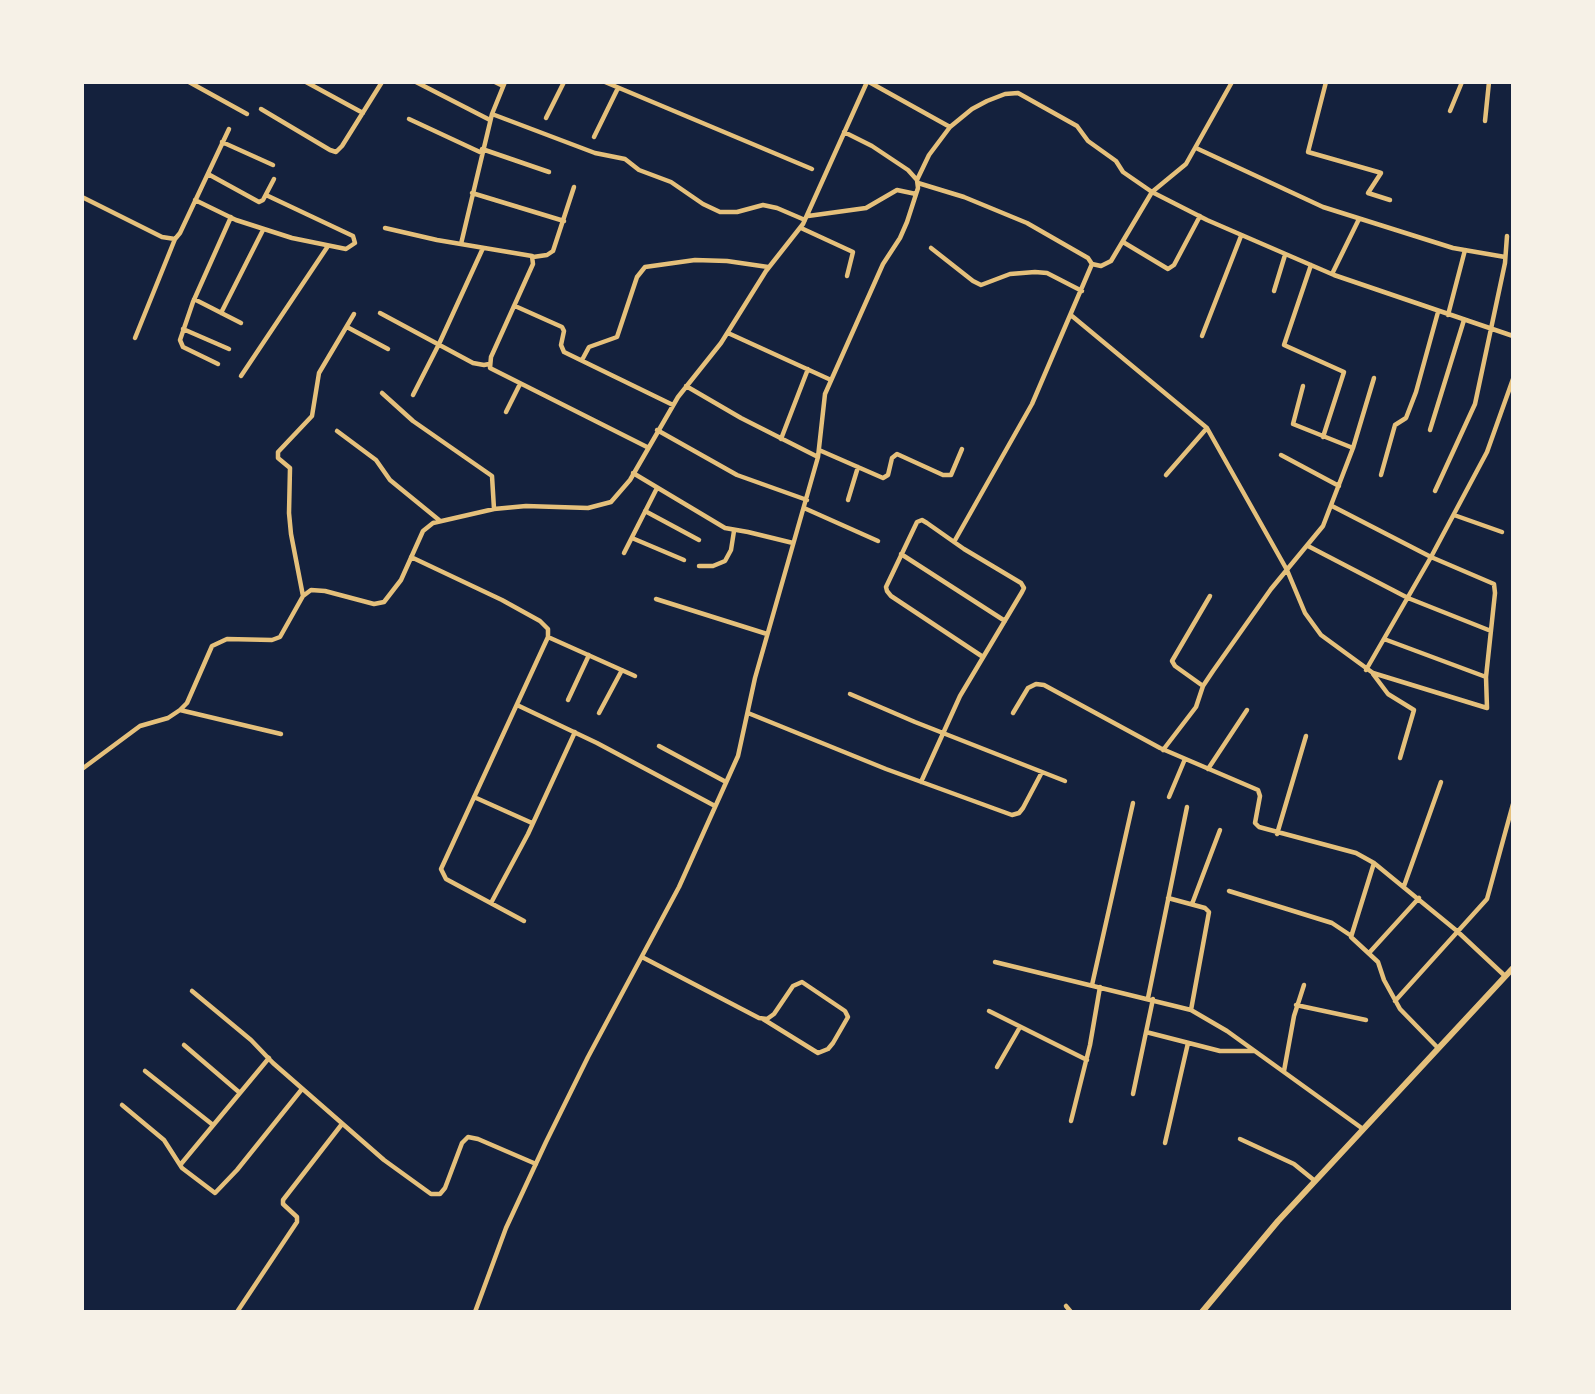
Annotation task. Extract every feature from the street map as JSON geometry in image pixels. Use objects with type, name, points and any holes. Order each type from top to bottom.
[{"type":"street","points":[[189,82],[247,114]]},
{"type":"street","points":[[306,82],[363,113]]},
{"type":"street","points":[[261,109],[333,152],[342,146],[382,82]]},
{"type":"street","points":[[416,82],[491,117],[595,153],[625,159],[639,170],[671,182],[720,212],[737,212],[763,205],[806,218],[872,206],[897,190],[916,194]]},
{"type":"street","points":[[461,244],[491,117],[504,84],[495,82]]},
{"type":"street","points":[[546,118],[564,82]]},
{"type":"street","points":[[605,82],[812,169]]},
{"type":"street","points":[[82,769],[140,726],[168,718],[180,710],[187,703],[212,646],[227,639],[277,639],[284,632],[303,596],[311,590],[318,589],[374,604],[382,603],[401,580],[423,531],[439,520],[494,509],[527,506],[580,509],[606,505],[617,497],[637,476],[647,447],[673,405],[728,332],[769,267],[800,228],[868,82],[950,127]]},
{"type":"street","points":[[1092,264],[1105,265],[1123,242],[1152,192],[1186,164],[1231,82]]},
{"type":"street","points":[[1326,82],[1308,152],[1381,173],[1368,193],[1390,200]]},
{"type":"street","points":[[1450,111],[1462,82]]},
{"type":"street","points":[[1485,121],[1489,82]]},
{"type":"street","points":[[594,137],[618,88]]},
{"type":"street","points":[[475,1312],[506,1228],[536,1164],[588,1057],[679,887],[738,756],[767,634],[818,457],[823,404],[831,380],[883,264],[904,230],[918,181],[929,156],[950,127],[987,101],[1005,94],[1018,93],[1077,126],[1088,141],[1116,161],[1123,172],[1152,192],[1200,216],[1332,274],[1513,336]]},
{"type":"street","points":[[409,119],[482,151],[549,172]]},
{"type":"street","points":[[135,338],[175,239],[229,129]]},
{"type":"street","points":[[844,132],[872,146],[908,170],[918,181],[1027,223],[1088,258],[1092,264]]},
{"type":"street","points":[[222,142],[273,165]]},
{"type":"street","points":[[1196,148],[1293,195],[1359,219],[1465,250],[1505,257]]},
{"type":"street","points":[[207,174],[261,202],[274,179]]},
{"type":"street","points":[[386,228],[533,257],[547,255],[553,251],[574,187]]},
{"type":"street","points":[[472,193],[564,221]]},
{"type":"street","points":[[195,200],[263,230],[349,249],[355,243],[353,236],[266,195]]},
{"type":"street","points":[[82,197],[162,237],[175,239]]},
{"type":"street","points":[[1123,242],[1165,268],[1171,268],[1200,216]]},
{"type":"street","points":[[218,364],[181,345],[183,329],[194,299],[231,218]]},
{"type":"street","points":[[1332,274],[1359,219]]},
{"type":"street","points":[[800,228],[853,252],[846,276]]},
{"type":"street","points":[[221,313],[263,230]]},
{"type":"street","points":[[1202,336],[1241,236]]},
{"type":"street","points":[[1435,491],[1475,404],[1492,330],[1507,236]]},
{"type":"street","points":[[241,376],[328,246]]},
{"type":"street","points":[[413,395],[482,248]]},
{"type":"street","points":[[931,248],[972,281],[981,285],[1010,274],[1041,272],[1082,291]]},
{"type":"street","points":[[1448,315],[1465,250]]},
{"type":"street","points":[[1274,291],[1285,255]]},
{"type":"street","points":[[533,257],[533,264],[489,364],[492,371],[647,447]]},
{"type":"street","points":[[582,360],[589,347],[617,337],[638,272],[645,267],[716,260],[769,267]]},
{"type":"street","points":[[954,542],[1000,458],[1025,419],[1072,316],[1092,264]]},
{"type":"street","points":[[1311,265],[1284,345],[1344,372],[1323,437]]},
{"type":"street","points":[[194,299],[241,323]]},
{"type":"street","points":[[515,306],[562,327],[562,350],[673,405]]},
{"type":"street","points":[[1381,475],[1395,425],[1406,418],[1416,392],[1438,312]]},
{"type":"street","points":[[380,313],[473,363],[489,364]]},
{"type":"street","points":[[303,596],[289,513],[290,468],[278,458],[278,454],[279,449],[312,416],[319,373],[354,314]]},
{"type":"street","points":[[1072,316],[1207,428],[1287,570],[1297,597],[1321,635],[1366,670],[1483,709],[1487,708],[1486,677],[1494,584],[1431,557],[1332,506]]},
{"type":"street","points":[[1430,430],[1464,320]]},
{"type":"street","points":[[347,327],[388,349]]},
{"type":"street","points":[[183,329],[229,349]]},
{"type":"street","points":[[728,332],[831,380]]},
{"type":"street","points":[[781,439],[807,369]]},
{"type":"street","points":[[1163,750],[1196,706],[1203,686],[1287,570],[1323,526],[1353,448],[1374,378]]},
{"type":"street","points":[[1366,670],[1431,557],[1492,440],[1513,379]]},
{"type":"street","points":[[506,412],[520,384]]},
{"type":"street","points":[[686,386],[818,457]]},
{"type":"street","points":[[1303,386],[1293,424],[1353,448]]},
{"type":"street","points":[[382,393],[413,421],[492,476],[494,509]]},
{"type":"street","points":[[1166,475],[1207,428]]},
{"type":"street","points":[[657,430],[737,475],[807,500]]},
{"type":"street","points":[[337,431],[376,460],[390,480],[439,520]]},
{"type":"street","points":[[819,450],[884,478],[888,475],[893,456],[897,454],[948,476],[952,474],[962,449]]},
{"type":"street","points":[[1281,455],[1339,486]]},
{"type":"street","points":[[848,500],[858,467]]},
{"type":"street","points":[[637,476],[715,523],[734,531],[793,543]]},
{"type":"street","points":[[624,553],[657,488]]},
{"type":"street","points":[[804,508],[878,541]]},
{"type":"street","points":[[645,511],[699,540]]},
{"type":"street","points":[[1454,515],[1502,533]]},
{"type":"street","points":[[921,782],[960,695],[984,657],[1022,592],[1023,585],[920,520],[915,524],[886,587],[888,594],[984,657]]},
{"type":"street","points":[[699,565],[713,566],[725,561],[731,550],[734,531]]},
{"type":"street","points":[[632,538],[684,560]]},
{"type":"street","points":[[1308,546],[1408,598],[1491,632]]},
{"type":"street","points":[[901,555],[1005,621]]},
{"type":"street","points":[[411,557],[502,600],[540,621],[548,629],[548,637],[441,869],[446,879],[524,921]]},
{"type":"street","points":[[1203,686],[1172,661],[1210,596]]},
{"type":"street","points":[[656,599],[767,634]]},
{"type":"street","points":[[548,637],[635,676]]},
{"type":"street","points":[[1384,639],[1486,677]]},
{"type":"street","points":[[569,700],[589,655]]},
{"type":"street","points":[[599,713],[622,670]]},
{"type":"street","points":[[1373,673],[1388,694],[1414,710],[1400,758]]},
{"type":"street","points":[[1013,713],[1028,688],[1040,684],[1163,750],[1259,791],[1255,823],[1259,827],[1277,834],[1356,853],[1374,863],[1419,898],[1505,976]]},
{"type":"street","points":[[850,694],[1065,781]]},
{"type":"street","points":[[517,705],[575,732],[715,806]]},
{"type":"street","points":[[180,710],[281,734]]},
{"type":"street","points":[[1209,769],[1247,710]]},
{"type":"street","points":[[748,713],[1012,815],[1023,808],[1042,772]]},
{"type":"street","points":[[491,903],[575,732]]},
{"type":"street","points":[[1277,834],[1306,736]]},
{"type":"street","points":[[659,746],[726,782]]},
{"type":"street","points":[[1170,797],[1185,759]]},
{"type":"street","points":[[1404,886],[1441,782]]},
{"type":"street","points":[[474,797],[532,823]]},
{"type":"street","points":[[1092,985],[1133,803]]},
{"type":"street","points":[[1395,1001],[1487,899],[1510,827],[1513,804]]},
{"type":"street","points":[[1133,1094],[1187,807]]},
{"type":"street","points":[[1192,904],[1220,830]]},
{"type":"street","points":[[1350,935],[1374,863]]},
{"type":"street","points":[[1229,891],[1322,919],[1350,935],[1379,963],[1395,1001],[1438,1048]]},
{"type":"street","points":[[1168,898],[1206,908],[1209,915],[1191,1010]]},
{"type":"street","points":[[1369,953],[1419,898]]},
{"type":"street","points":[[642,957],[763,1019],[818,1053],[828,1049],[848,1017],[845,1011],[802,982],[793,986],[774,1014],[763,1019]]},
{"type":"street","points":[[995,962],[1191,1010],[1284,1071],[1363,1129]]},
{"type":"street","points":[[1202,1312],[1278,1221],[1512,970]]},
{"type":"street","points":[[1284,1071],[1296,1005],[1304,985]]},
{"type":"street","points":[[1071,1121],[1087,1060],[1100,987]]},
{"type":"street","points":[[192,991],[251,1040],[342,1124],[409,1180],[436,1195],[442,1193],[445,1188],[462,1143],[468,1137],[536,1164]]},
{"type":"street","points":[[1296,1005],[1366,1020]]},
{"type":"street","points":[[989,1011],[1087,1060]]},
{"type":"street","points":[[997,1067],[1020,1027]]},
{"type":"street","points":[[1146,1032],[1226,1052],[1255,1051]]},
{"type":"street","points":[[1165,1143],[1188,1043]]},
{"type":"street","points":[[184,1045],[240,1093]]},
{"type":"street","points":[[180,1165],[269,1058]]},
{"type":"street","points":[[145,1070],[213,1125]]},
{"type":"street","points":[[122,1105],[164,1140],[180,1165],[209,1191],[218,1192],[302,1088]]},
{"type":"street","points":[[237,1312],[297,1222],[296,1215],[283,1204],[283,1200],[342,1124]]},
{"type":"street","points":[[1240,1139],[1294,1164],[1315,1181]]},
{"type":"street","points":[[1066,1306],[1071,1312]]}]
